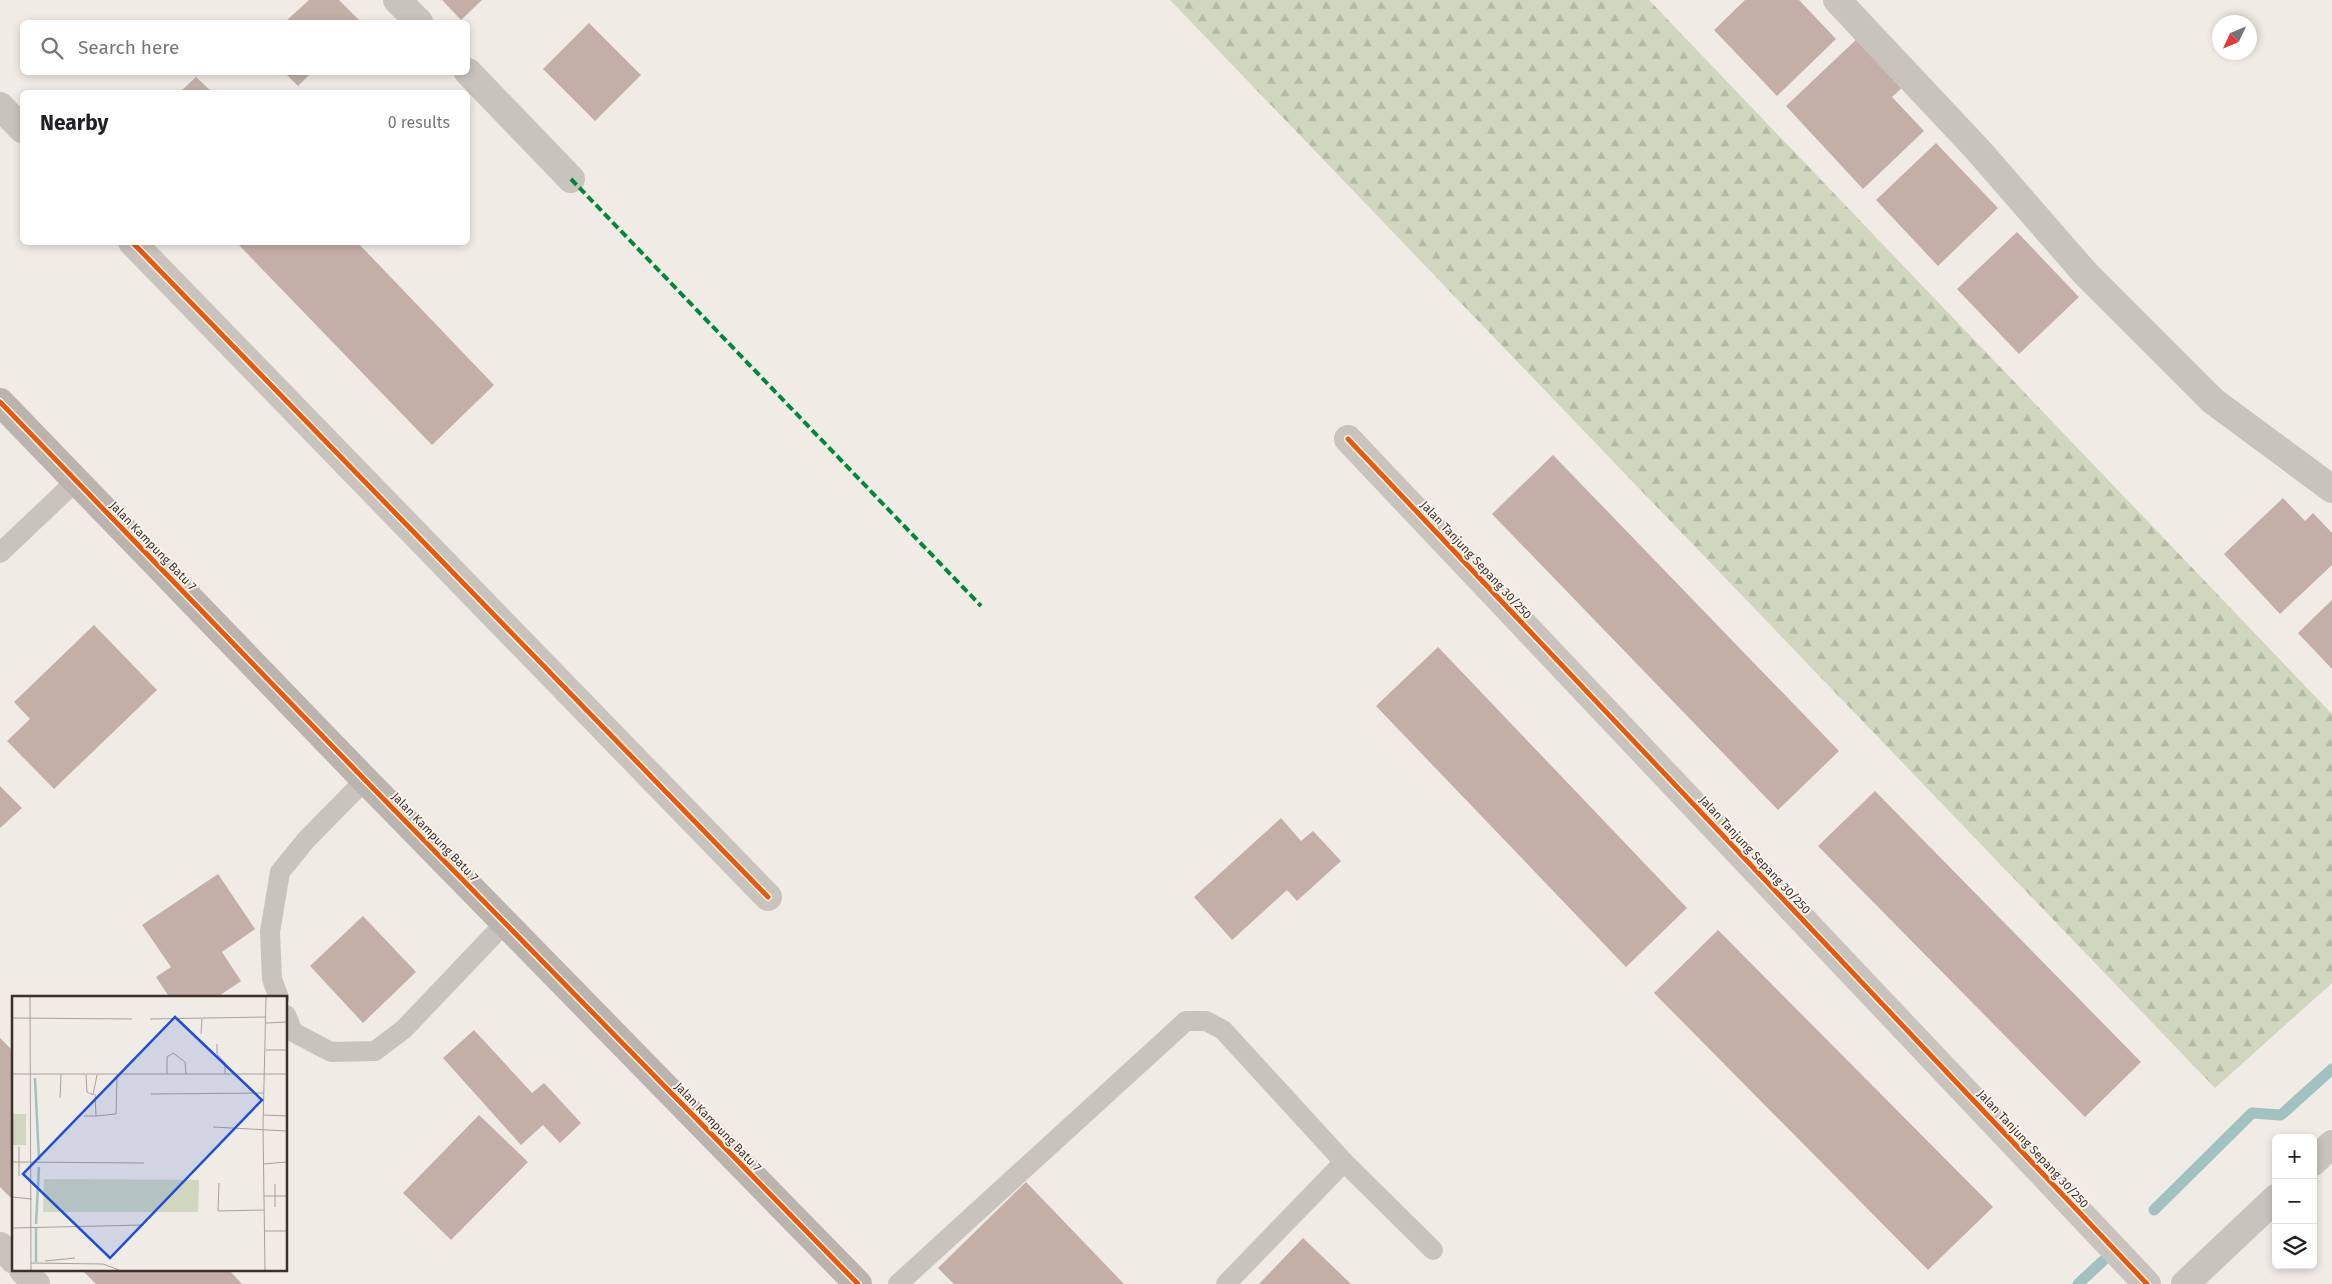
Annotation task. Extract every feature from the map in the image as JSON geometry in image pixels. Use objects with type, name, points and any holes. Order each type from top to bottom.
[{"type":"street","points":[[397,0],[417,20]]},
{"type":"street","points":[[1837,0],[1978,150],[2085,273],[2214,401],[2332,489]]},
{"type":"street","points":[[470,74],[571,178]]},
{"type":"street","points":[[0,106],[20,127]]},
{"type":"street","points":[[135,245],[768,897]]},
{"type":"street","name":"Jalan Kampung Batu 7","points":[[0,402],[365,780],[858,1284]]},
{"type":"street","name":"Jalan Tanjung Sepang 30/250","points":[[1348,439],[2147,1284]]},
{"type":"street","points":[[2317,1158],[2332,1144]]},
{"type":"street","points":[[2186,1284],[2272,1202]]},
{"type":"street","points":[[0,1246],[12,1258]]},
{"type":"street","points":[[25,1272],[36,1284]]},
{"type":"lane","points":[[0,553],[76,481]]},
{"type":"lane","points":[[278,996],[272,979],[270,932],[280,872],[306,840],[365,780]]},
{"type":"lane","points":[[288,1020],[293,1032],[330,1052],[375,1051],[404,1029],[505,923]]},
{"type":"lane","points":[[898,1284],[1186,1021],[1206,1021],[1223,1030],[1344,1162],[1433,1250]]},
{"type":"lane","points":[[1226,1284],[1344,1162]]},
{"type":"green space","points":[[1170,0],[1649,0],[2332,714],[2332,983],[2215,1088]]},
{"type":"building","points":[[309,0],[339,0],[359,20],[287,20]]},
{"type":"building","points":[[442,0],[482,0],[461,20]]},
{"type":"building","points":[[1745,0],[1799,0],[1836,39],[1777,96],[1714,30]]},
{"type":"building","points":[[589,23],[641,75],[595,121],[543,69]]},
{"type":"building","points":[[1860,36],[1906,84],[1892,97],[1924,131],[1863,189],[1786,106]]},
{"type":"building","points":[[287,75],[309,75],[298,86]]},
{"type":"building","points":[[196,77],[210,90],[182,90]]},
{"type":"building","points":[[1936,143],[1998,208],[1938,266],[1876,200]]},
{"type":"building","points":[[2017,232],[2079,297],[2019,354],[1957,289]]},
{"type":"building","points":[[239,245],[360,245],[494,385],[432,445]]},
{"type":"building","points":[[1553,455],[1839,751],[1778,810],[1492,514]]},
{"type":"building","points":[[2283,498],[2305,521],[2313,513],[2332,533],[2332,565],[2280,614],[2224,554]]},
{"type":"building","points":[[2332,600],[2332,669],[2298,633]]},
{"type":"building","points":[[94,625],[157,690],[54,789],[7,741],[30,719],[14,702]]},
{"type":"building","points":[[1438,647],[1687,908],[1626,967],[1376,706]]},
{"type":"building","points":[[0,786],[22,808],[0,828]]},
{"type":"building","points":[[1875,791],[2141,1062],[2085,1117],[1818,846]]},
{"type":"building","points":[[1281,818],[1301,841],[1313,831],[1341,861],[1297,901],[1287,890],[1232,940],[1194,897]]},
{"type":"building","points":[[218,874],[255,929],[222,952],[241,981],[219,996],[169,996],[156,977],[171,967],[142,925]]},
{"type":"building","points":[[363,916],[416,972],[363,1023],[310,966]]},
{"type":"building","points":[[1718,930],[1993,1207],[1928,1270],[1654,993]]},
{"type":"building","points":[[474,1030],[532,1093],[544,1083],[581,1123],[560,1143],[543,1125],[521,1145],[443,1058]]},
{"type":"building","points":[[0,1038],[12,1050],[12,1199],[0,1187]]},
{"type":"building","points":[[479,1115],[528,1162],[451,1240],[403,1193]]},
{"type":"building","points":[[1026,1182],[1124,1284],[954,1284],[938,1268]]},
{"type":"building","points":[[1303,1238],[1351,1284],[1259,1284]]},
{"type":"building","points":[[84,1272],[231,1272],[242,1284],[96,1284]]},
{"type":"waterway","points":[[2154,1210],[2252,1113],[2281,1115],[2332,1069]]},
{"type":"waterway","points":[[2078,1284],[2105,1259]]},
{"type":"marked path","points":[[571,179],[981,606]]},
{"type":"cycle path","points":[[135,245],[768,897]]},
{"type":"cycle path","points":[[0,402],[365,780],[858,1284]]},
{"type":"cycle path","points":[[1348,439],[2147,1284]]}]
